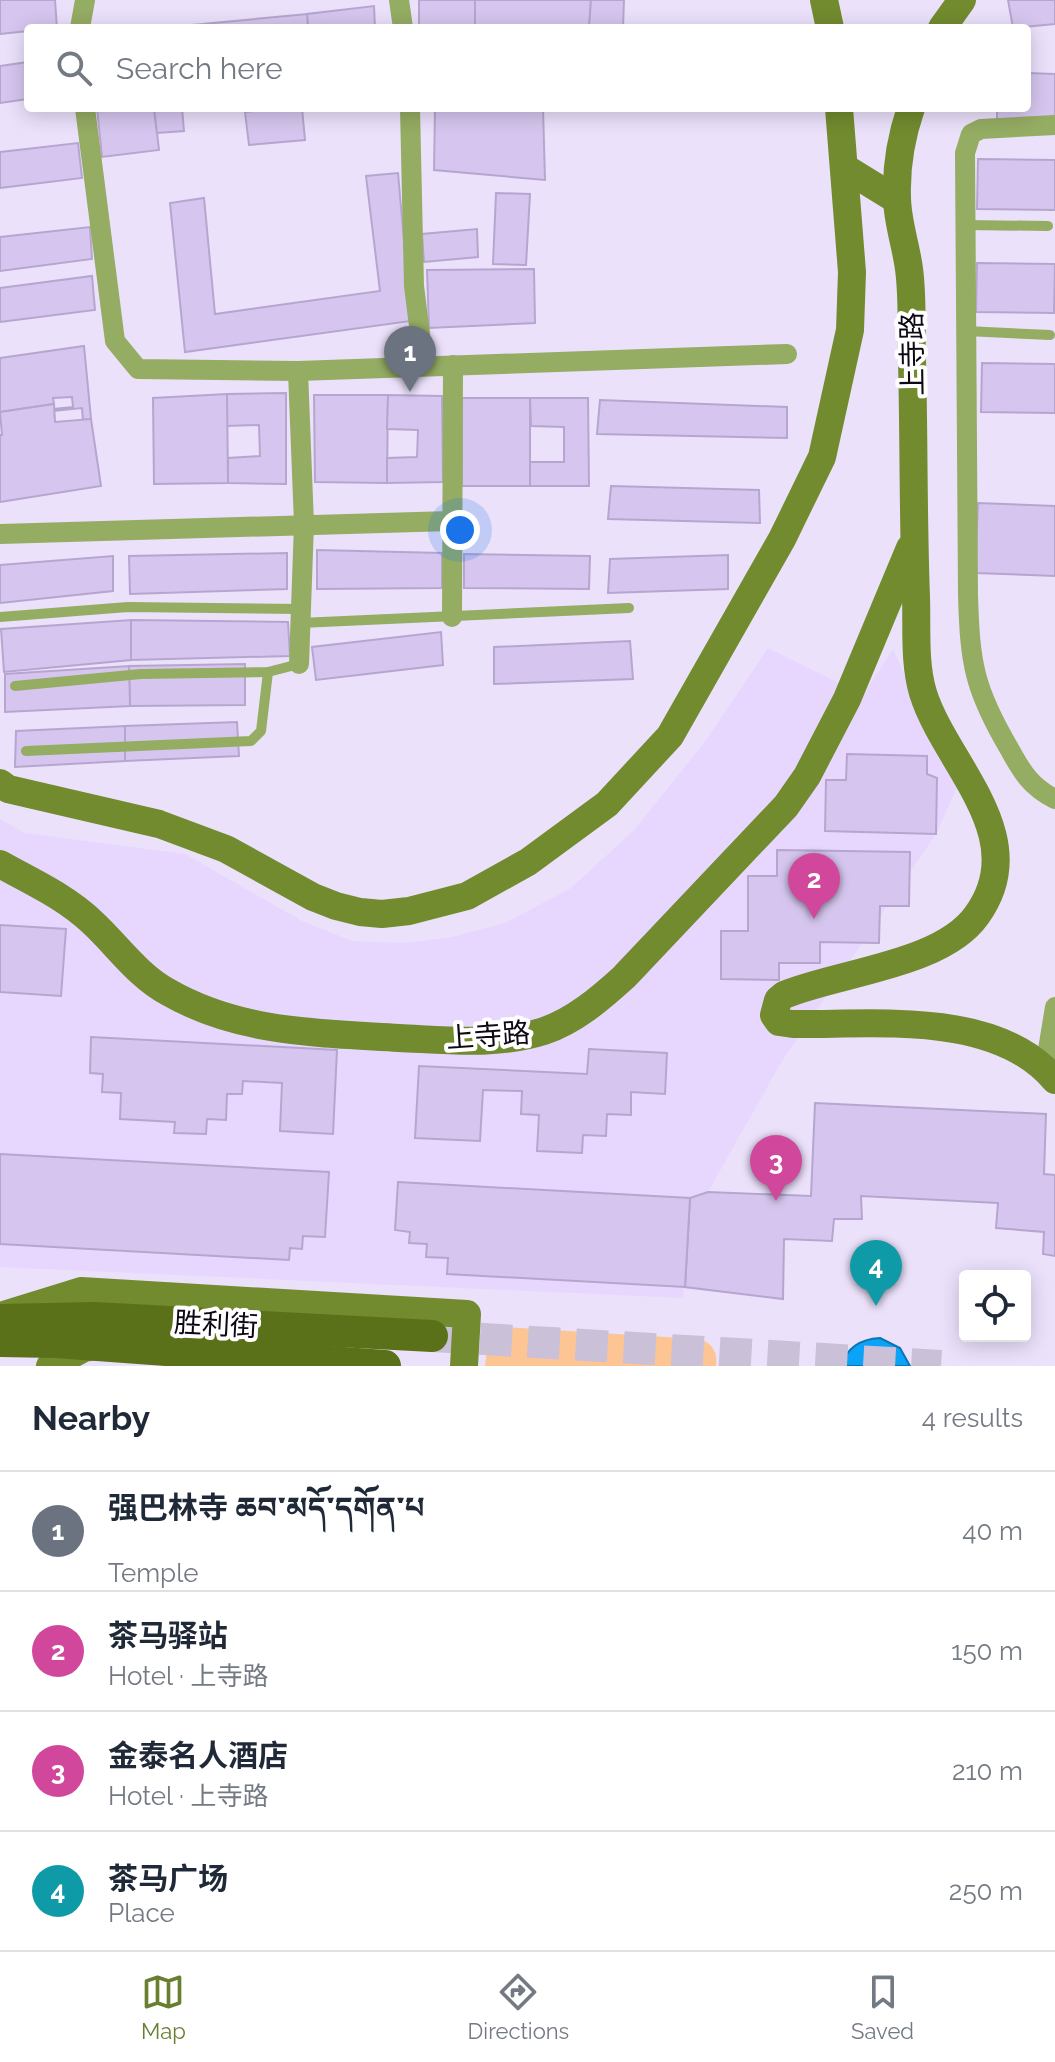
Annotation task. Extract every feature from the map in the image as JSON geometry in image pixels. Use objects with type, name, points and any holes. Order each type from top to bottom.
[{"type":"main road","name":"胜利街","points":[[0,1318],[94,1318],[432,1336]]},
{"type":"main road","name":"胜利街","points":[[0,1341],[105,1345],[385,1366]]},
{"type":"street","points":[[81,24],[85,0]]},
{"type":"street","points":[[399,0],[402,24]]},
{"type":"street","points":[[824,0],[829,24]]},
{"type":"street","points":[[945,24],[962,0]]},
{"type":"street","points":[[86,112],[115,341],[138,369],[298,371],[787,354]]},
{"type":"street","points":[[410,112],[414,286],[424,366]]},
{"type":"street","points":[[0,783],[8,789],[128,816],[200,838],[313,897],[360,912],[382,914],[409,911],[467,896],[528,862],[607,804],[670,736],[782,539],[822,457],[850,330],[852,272],[839,112]]},
{"type":"street","name":"上寺路","points":[[910,112],[901,139],[897,200],[910,271],[914,540],[920,681],[931,714],[987,817],[994,847],[992,882],[977,916],[945,943],[916,957],[792,992],[778,1000],[774,1015],[779,1022],[793,1024],[950,1028],[998,1042],[1025,1054],[1050,1074]]},
{"type":"street","points":[[1055,125],[987,128],[971,134],[965,153],[968,595],[973,669],[990,716],[1020,770],[1031,784],[1055,799]]},
{"type":"street","points":[[845,168],[897,200]]},
{"type":"street","points":[[452,617],[453,365]]},
{"type":"street","points":[[298,371],[304,524],[299,664]]},
{"type":"street","points":[[0,534],[451,521]]},
{"type":"street","name":"上寺路","points":[[0,864],[68,902],[94,924],[119,953],[168,992],[230,1019],[302,1032],[473,1042],[544,1031],[599,1000],[624,977],[786,806],[824,746],[847,699],[914,540]]},
{"type":"street","points":[[1050,1074],[1055,1007]]},
{"type":"street","points":[[0,1318],[81,1291],[467,1314],[464,1366]]},
{"type":"street","points":[[50,1366],[84,1348],[105,1345]]},
{"type":"lane","points":[[965,225],[1048,226]]},
{"type":"lane","points":[[966,331],[1050,335]]},
{"type":"lane","points":[[0,617],[128,607],[301,616],[452,617],[629,608]]},
{"type":"lane","points":[[15,686],[141,674],[268,672],[299,664]]},
{"type":"lane","points":[[26,751],[251,741],[261,731],[268,672]]},
{"type":"shaded area","points":[[768,648],[863,695],[893,649],[933,739],[959,783],[936,834],[782,1061],[708,1192],[690,1198],[683,1298],[0,1267],[0,819],[25,833],[185,854],[302,921],[352,941],[405,943],[452,937],[505,923],[571,888],[635,829],[704,743]]},
{"type":"shaded area","points":[[490,1326],[698,1339],[713,1348],[716,1366],[485,1366]]},
{"type":"water","points":[[880,1338],[900,1348],[910,1366],[841,1366],[856,1345]]},
{"type":"building","points":[[0,0],[55,0],[57,24],[24,24],[24,31],[0,34]]},
{"type":"building","points":[[419,0],[475,0],[475,24],[419,24]]},
{"type":"building","points":[[475,0],[591,0],[589,24],[475,24]]},
{"type":"building","points":[[591,0],[624,0],[623,24],[589,24]]},
{"type":"building","points":[[1008,0],[1055,0],[1055,24],[1012,24]]},
{"type":"building","points":[[374,6],[375,24],[308,24],[307,14]]},
{"type":"building","points":[[307,14],[308,24],[203,24]]},
{"type":"building","points":[[24,63],[24,100],[0,103],[0,66]]},
{"type":"building","points":[[1031,73],[1055,74],[1055,131],[997,130],[997,112],[1031,112]]},
{"type":"building","points":[[97,112],[154,112],[159,150],[102,157]]},
{"type":"building","points":[[154,112],[182,112],[184,131],[157,133]]},
{"type":"building","points":[[245,112],[302,112],[305,140],[249,145]]},
{"type":"building","points":[[435,112],[543,112],[545,180],[434,170]]},
{"type":"building","points":[[78,143],[82,178],[0,188],[0,152]]},
{"type":"building","points":[[978,159],[1055,160],[1055,210],[977,209]]},
{"type":"building","points":[[398,173],[411,321],[185,352],[170,203],[204,198],[215,314],[380,291],[366,176]]},
{"type":"building","points":[[496,193],[530,194],[526,265],[493,264]]},
{"type":"building","points":[[90,227],[92,259],[0,271],[0,237]]},
{"type":"building","points":[[477,229],[478,257],[424,262],[422,234]]},
{"type":"building","points":[[977,263],[1055,264],[1054,313],[976,312]]},
{"type":"building","points":[[534,269],[535,323],[429,328],[427,270]]},
{"type":"building","points":[[92,276],[95,310],[0,322],[0,288]]},
{"type":"building","points":[[84,346],[91,419],[83,420],[82,408],[54,411],[73,407],[72,397],[53,398],[54,404],[0,412],[0,358]]},
{"type":"building","points":[[982,363],[1055,364],[1055,413],[981,412]]},
{"type":"building","points":[[286,393],[286,484],[228,483],[228,458],[260,456],[259,425],[226,426],[227,394]]},
{"type":"building","points":[[227,394],[228,483],[154,484],[153,398]]},
{"type":"building","points":[[314,395],[388,395],[387,483],[315,482]]},
{"type":"building","points":[[388,395],[442,396],[443,482],[387,483],[387,458],[417,457],[418,430],[387,429]]},
{"type":"building","points":[[462,398],[530,398],[530,486],[462,486]]},
{"type":"building","points":[[530,398],[588,398],[589,486],[530,486],[530,462],[564,462],[564,427],[531,426]]},
{"type":"building","points":[[600,400],[787,407],[787,438],[597,434]]},
{"type":"building","points":[[54,404],[55,422],[91,419],[101,486],[0,502],[0,412]]},
{"type":"building","points":[[611,486],[759,490],[760,523],[608,519]]},
{"type":"building","points":[[978,503],[1055,506],[1055,576],[975,573]]},
{"type":"building","points":[[317,550],[442,553],[442,588],[317,589]]},
{"type":"building","points":[[287,553],[287,589],[130,594],[129,556]]},
{"type":"building","points":[[464,554],[590,556],[589,589],[464,588]]},
{"type":"building","points":[[728,555],[728,589],[608,593],[610,559]]},
{"type":"building","points":[[113,556],[113,591],[0,603],[0,565]]},
{"type":"building","points":[[131,620],[131,660],[4,672],[1,629]]},
{"type":"building","points":[[131,620],[288,622],[290,656],[131,660]]},
{"type":"building","points":[[441,632],[443,665],[316,680],[312,647]]},
{"type":"building","points":[[630,641],[633,679],[494,684],[494,647]]},
{"type":"building","points":[[245,664],[245,705],[130,706],[129,666]]},
{"type":"building","points":[[129,666],[130,706],[5,712],[5,674]]},
{"type":"building","points":[[237,722],[239,756],[125,761],[125,726]]},
{"type":"building","points":[[125,726],[125,761],[15,767],[16,731]]},
{"type":"building","points":[[847,754],[927,756],[927,774],[937,778],[936,834],[825,831],[826,780],[846,780]]},
{"type":"building","points":[[777,850],[910,852],[909,906],[880,906],[879,943],[820,942],[820,963],[779,963],[779,980],[721,979],[721,931],[748,931],[748,876],[777,876]]},
{"type":"building","points":[[0,925],[66,929],[61,996],[0,992]]},
{"type":"building","points":[[91,1037],[337,1050],[333,1134],[280,1131],[282,1083],[243,1081],[242,1094],[227,1094],[226,1120],[207,1119],[206,1134],[174,1133],[175,1122],[120,1119],[121,1093],[102,1092],[103,1074],[90,1073]]},
{"type":"building","points":[[589,1049],[667,1053],[665,1094],[631,1092],[631,1115],[607,1114],[606,1136],[583,1135],[582,1153],[537,1151],[539,1115],[521,1114],[522,1091],[483,1090],[480,1141],[415,1138],[419,1066],[587,1074]]},
{"type":"building","points":[[815,1103],[1046,1114],[1044,1174],[1055,1175],[1055,1256],[1043,1254],[1044,1232],[996,1228],[998,1203],[861,1196],[862,1219],[834,1219],[832,1241],[784,1239],[783,1299],[685,1287],[690,1198],[708,1192],[811,1196]]},
{"type":"building","points":[[0,1154],[329,1172],[325,1237],[303,1236],[302,1249],[290,1248],[289,1260],[0,1244]]},
{"type":"building","points":[[398,1182],[690,1198],[685,1287],[447,1274],[448,1258],[426,1257],[427,1244],[409,1243],[410,1232],[395,1230]]},
{"type":"tunnel","points":[[432,1336],[941,1366]]},
{"type":"place","name":"强巴林寺 ཆབ་མདོ་དགོན་པ","points":[[410,392]]},
{"type":"place","name":"茶马驿站","points":[[814,919]]},
{"type":"place","name":"金泰名人酒店","points":[[776,1201]]},
{"type":"place","name":"茶马广场","points":[[876,1306]]}]
